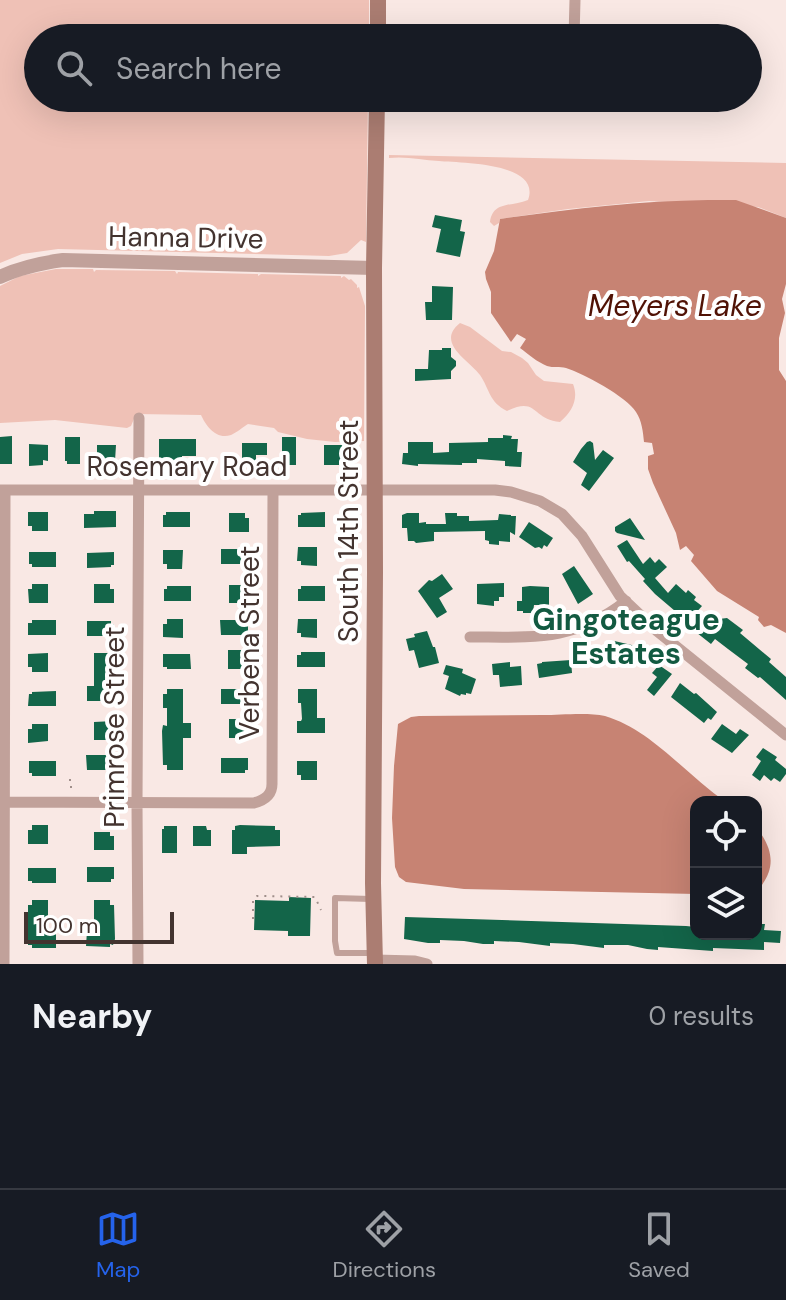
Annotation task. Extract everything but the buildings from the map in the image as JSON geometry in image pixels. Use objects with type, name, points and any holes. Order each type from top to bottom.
[{"type":"main road","points":[[378,0],[378,24]]},
{"type":"main road","name":"South 14th Street","points":[[375,959],[374,268],[377,112]]},
{"type":"street","points":[[574,24],[575,0]]},
{"type":"street","name":"Hanna Drive","points":[[0,277],[42,262],[63,260],[374,268]]},
{"type":"street","name":"Primrose Street","points":[[138,964],[139,418]]},
{"type":"street","points":[[2,490],[4,964]]},
{"type":"street","name":"Rosemary Road","points":[[2,490],[495,490],[540,501],[572,523],[613,587],[657,631],[786,735]]},
{"type":"street","name":"Verbena Street","points":[[137,803],[254,803],[264,799],[271,791],[273,490]]},
{"type":"street","points":[[470,637],[534,637],[570,632],[597,621],[626,601]]},
{"type":"street","points":[[3,802],[137,803]]},
{"type":"street","points":[[375,959],[427,964]]},
{"type":"lane","points":[[374,899],[335,898],[335,941],[337,953],[375,959]]},
{"type":"path","points":[[71,780],[71,790]]},
{"type":"path","points":[[253,919],[253,900],[257,896],[315,897],[321,910]]},
{"type":"shaded area","points":[[0,0],[369,0],[369,24],[24,24],[24,112],[368,112],[366,242],[361,240],[347,253],[329,256],[58,249],[22,254],[0,263]]},
{"type":"shaded area","points":[[389,155],[786,163],[786,218],[758,207],[649,201],[500,219],[494,226],[490,222],[495,211],[528,200],[529,187],[523,178],[511,171],[480,164],[389,158]]},
{"type":"shaded area","points":[[56,269],[344,276],[351,279],[359,287],[365,306],[364,441],[307,439],[278,432],[274,428],[248,424],[231,435],[221,436],[209,427],[201,415],[136,414],[127,428],[55,420],[0,423],[0,286],[20,276]]},
{"type":"shaded area","points":[[460,323],[502,351],[522,358],[544,381],[573,384],[575,400],[568,414],[560,422],[544,417],[530,407],[507,411],[501,407],[493,400],[480,375],[452,344],[453,330]]},
{"type":"water","name":"Meyers Lake","points":[[736,200],[786,218],[786,284],[782,299],[785,313],[779,338],[779,370],[786,381],[786,633],[771,625],[764,627],[759,617],[717,591],[691,561],[694,555],[686,546],[680,550],[676,533],[648,469],[648,456],[654,454],[652,443],[644,442],[640,419],[631,406],[583,375],[536,360],[520,348],[526,339],[517,334],[511,342],[491,313],[491,292],[485,272],[494,251],[500,219],[604,206]]},
{"type":"water","points":[[598,715],[638,732],[718,796],[690,796],[690,894],[464,889],[406,882],[399,877],[395,867],[392,818],[394,766],[398,724],[419,716]]},
{"type":"water","points":[[762,835],[771,860],[762,885]]},
{"type":"district","name":"Gingoteague Estates","points":[[626,637]]}]
